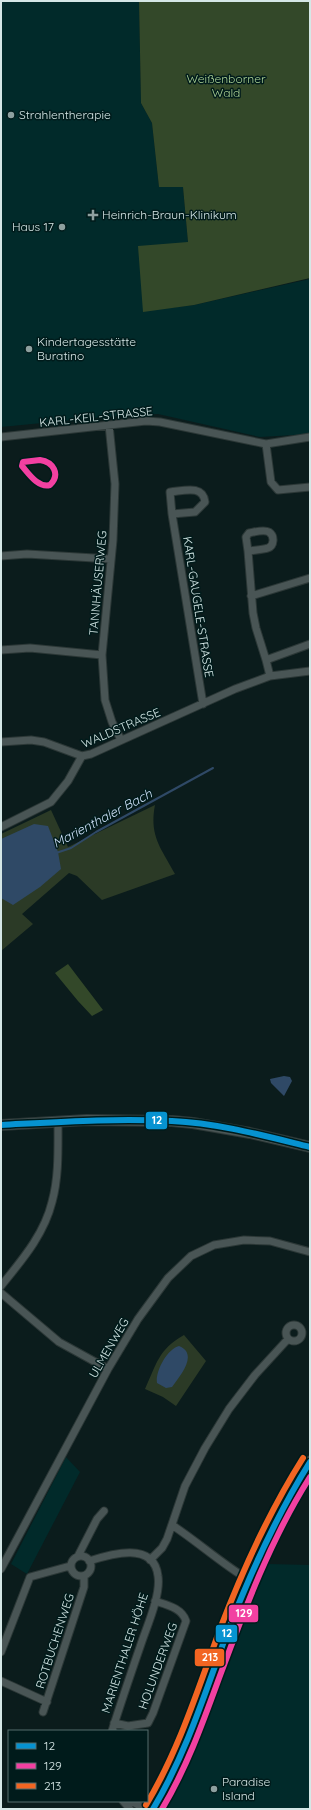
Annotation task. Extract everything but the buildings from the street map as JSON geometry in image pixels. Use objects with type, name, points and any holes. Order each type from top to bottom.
[{"type":"main road","points":[[153,1809],[170,1778],[192,1726],[262,1548],[295,1485],[310,1462]]},
{"type":"street","name":"KARL-KEIL-STRASSE","points":[[1,437],[146,421],[160,422],[266,444],[310,437]]},
{"type":"street","name":"TANNHÄUSERWEG","points":[[109,425],[115,484],[111,559],[102,655],[105,700],[112,722],[121,740]]},
{"type":"street","points":[[266,444],[270,482],[278,490],[310,488]]},
{"type":"street","name":"KARL-GAUGELE-STRASSE","points":[[172,514],[195,512],[205,502],[201,492],[195,490],[170,492],[172,514],[203,704]]},
{"type":"street","points":[[248,551],[251,596],[256,628],[270,676]]},
{"type":"street","points":[[1,556],[27,554],[111,559]]},
{"type":"street","points":[[251,596],[310,578]]},
{"type":"street","points":[[266,660],[310,644]]},
{"type":"street","points":[[1,650],[30,648],[102,655]]},
{"type":"street","name":"WALDSTRASSE","points":[[1,827],[51,802],[68,781],[82,756],[91,754],[235,689],[270,676],[310,671]]},
{"type":"street","points":[[1,742],[31,740],[44,742],[82,756]]},
{"type":"street","points":[[1,1125],[87,1120],[193,1123],[250,1133],[310,1147]]},
{"type":"street","points":[[1,1286],[4,1277],[18,1266],[40,1232],[52,1203],[58,1167],[58,1122]]},
{"type":"street","name":"ULMENWEG","points":[[1,1569],[108,1369],[138,1320],[168,1278],[191,1256],[214,1245],[244,1240],[270,1241],[310,1252]]},
{"type":"street","points":[[1,1294],[59,1342],[108,1369]]},
{"type":"street","points":[[78,1556],[82,1556],[89,1561],[130,1552],[144,1556],[150,1560],[162,1548],[172,1525],[185,1486],[205,1448],[229,1410],[251,1381],[288,1339]]},
{"type":"street","points":[[1,1652],[30,1577],[70,1566],[74,1559],[78,1556],[97,1519],[104,1511]]},
{"type":"street","points":[[172,1525],[235,1572],[249,1580]]},
{"type":"street","name":"MARIENTHALER HÖHE","points":[[112,1730],[155,1601],[159,1577],[156,1568],[150,1560]]},
{"type":"street","points":[[70,1566],[77,1575],[84,1576],[90,1570],[89,1561]]},
{"type":"street","name":"ROTBUCHENWEG","points":[[43,1712],[84,1587],[84,1576]]},
{"type":"street","name":"HOLUNDERWEG","points":[[114,1723],[128,1726],[148,1723],[186,1621],[184,1615],[175,1608],[155,1601]]},
{"type":"street","points":[[1,1681],[47,1702]]},
{"type":"street","points":[[126,1804],[130,1809]]},
{"type":"street","points":[[126,1804],[145,1809]]},
{"type":"shaded area","name":"Heinrich-Braun-Klinikum","points":[[1,1],[139,1],[141,103],[152,123],[159,186],[183,187],[188,242],[143,311],[194,305],[310,279],[310,434],[260,437],[158,414],[104,417],[1,427]]},
{"type":"shaded area","points":[[34,824],[48,826],[58,852],[61,869],[40,887],[13,905],[1,898],[1,839]]},
{"type":"shaded area","points":[[284,1076],[290,1077],[292,1081],[284,1096],[271,1083],[270,1079]]},
{"type":"shaded area","points":[[179,1346],[185,1350],[188,1360],[183,1371],[172,1387],[166,1388],[157,1383],[158,1373],[166,1356]]},
{"type":"shaded area","points":[[66,1457],[80,1472],[27,1574],[11,1564]]},
{"type":"shaded area","points":[[268,1564],[310,1565],[310,1809],[165,1809],[165,1802],[178,1778],[239,1616],[260,1566]]},
{"type":"green space","name":"Weißenborner Wald","points":[[139,1],[310,1],[310,278],[194,305],[143,312],[138,246],[188,242],[183,187],[159,187],[152,123],[141,103]]},
{"type":"green space","points":[[155,805],[155,834],[161,849],[175,874],[102,900],[77,876],[69,873],[22,914],[33,924],[1,951],[1,834],[51,810],[68,847]]},
{"type":"green space","points":[[68,964],[103,1010],[92,1016],[55,973]]},
{"type":"green space","points":[[184,1335],[206,1361],[176,1406],[163,1397],[145,1389],[163,1352]]},
{"type":"waterway","name":"Marienthaler Bach","points":[[56,853],[71,848],[96,832],[213,768]]},
{"type":"transit line","name":"129","points":[[40,460],[49,463],[54,469],[55,477],[50,485],[38,482],[22,466],[23,462],[40,460]]},
{"type":"transit line","name":"12","points":[[1,1125],[108,1120],[189,1122],[259,1134],[310,1147]]},
{"type":"transit line","name":"213","points":[[148,1802],[178,1741],[196,1697],[220,1629],[247,1563],[279,1499],[303,1458]]},
{"type":"transit line","name":"12","points":[[153,1809],[165,1788],[185,1745],[203,1701],[227,1633],[254,1567],[286,1503],[310,1462]]},
{"type":"transit line","name":"129","points":[[162,1809],[179,1778],[193,1746],[238,1628],[270,1551],[282,1526],[310,1477]]},
{"type":"place","name":"Strahlentherapie","points":[[11,115]]},
{"type":"place","name":"Heinrich-Braun-Klinikum","points":[[93,215]]},
{"type":"place","name":"Haus 17","points":[[62,227]]},
{"type":"place","name":"Kindertagesstätte Buratino","points":[[29,349]]},
{"type":"place","name":"Paradise Island","points":[[214,1789]]}]
